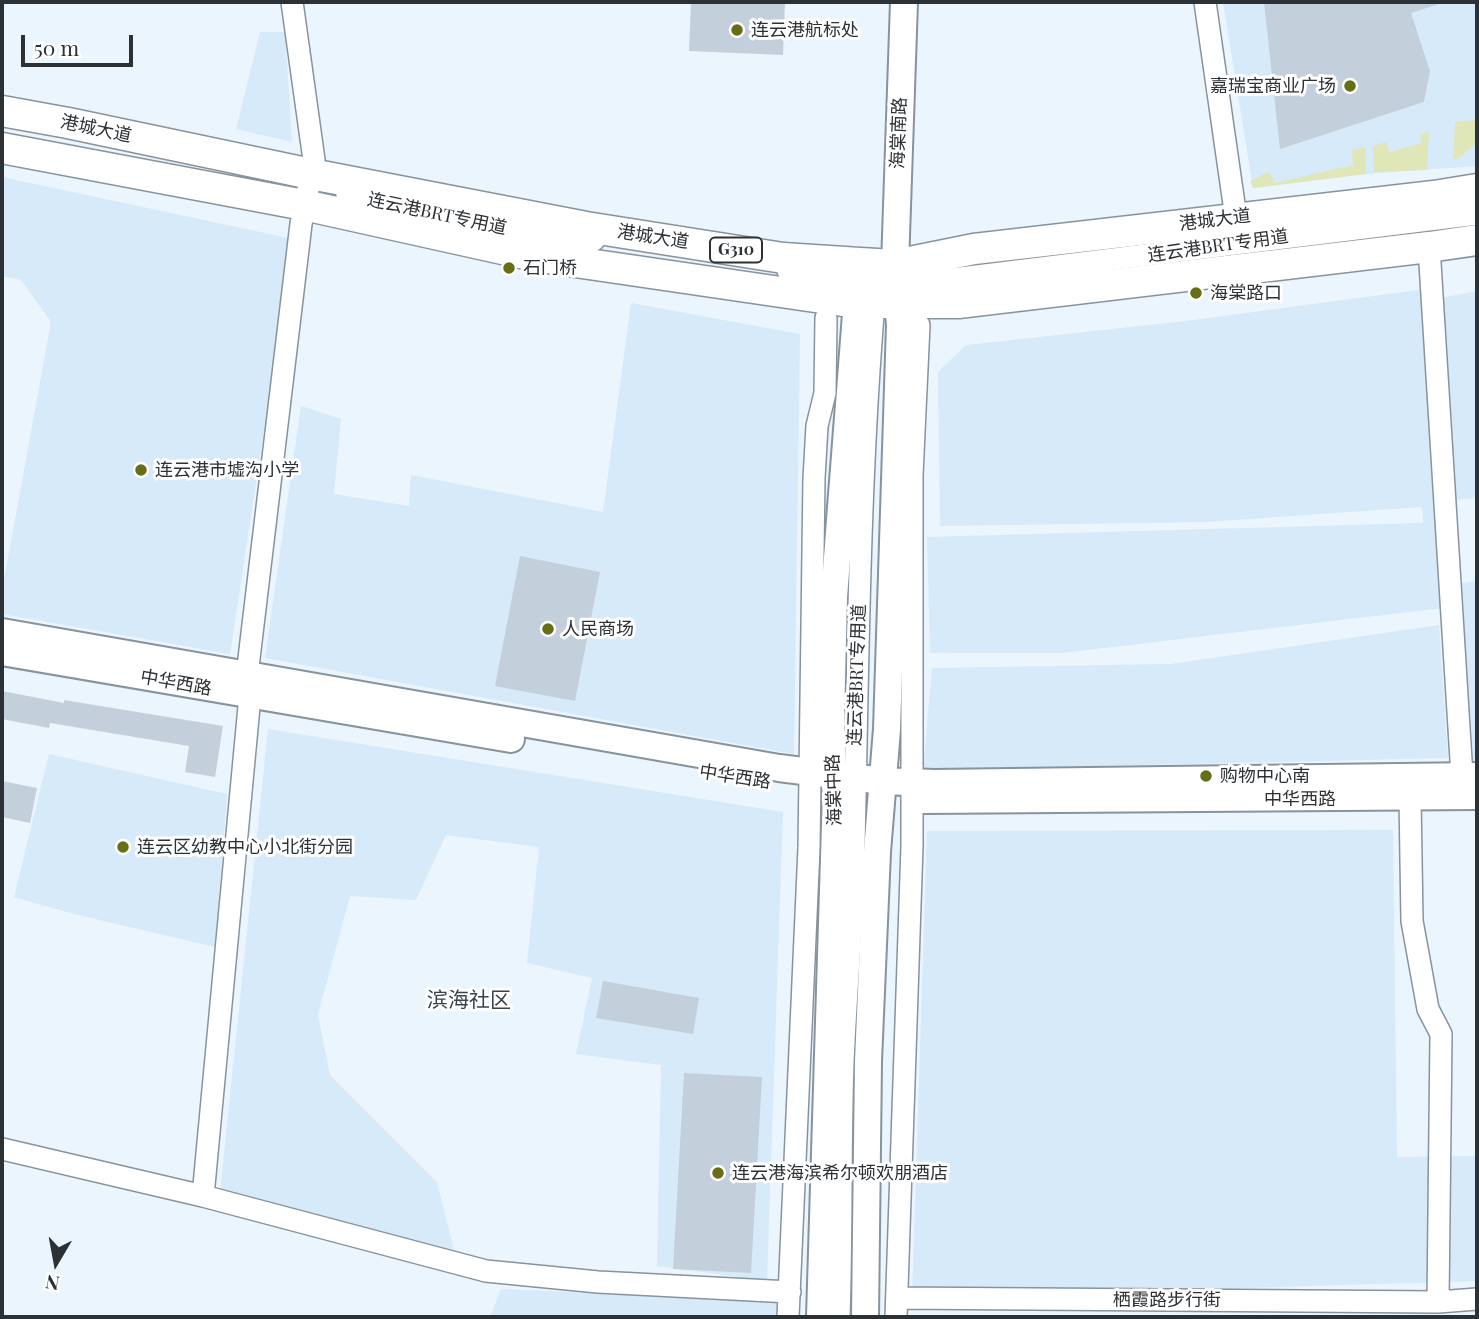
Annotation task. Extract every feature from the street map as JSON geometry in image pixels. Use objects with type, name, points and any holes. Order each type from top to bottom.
[{"type":"highway","name":"港城大道","points":[[2,111],[68,123],[308,189],[534,256],[877,286],[974,249],[1477,189]]},
{"type":"highway","name":"港城大道","points":[[2,148],[586,227],[783,258],[877,286],[958,303],[1477,240]]},
{"type":"main road","name":"海棠南路","points":[[877,286],[904,2]]},
{"type":"main road","name":"海棠中路","points":[[820,1317],[833,783],[831,719],[834,597],[877,286]]},
{"type":"main road","points":[[865,1317],[867,1061],[887,729],[877,286]]},
{"type":"main road","points":[[2,632],[248,686]]},
{"type":"main road","name":"中华西路","points":[[2,652],[248,686],[882,790],[1410,798],[1472,783]]},
{"type":"main road","points":[[912,791],[1472,783]]},
{"type":"street","points":[[203,1196],[248,686],[308,189],[314,160],[292,2]]},
{"type":"street","points":[[1205,2],[1234,204]]},
{"type":"street","points":[[2,125],[65,135],[308,189]]},
{"type":"street","name":"连云港BRT专用道","points":[[877,286],[1477,214]]},
{"type":"street","points":[[1429,247],[1472,783]]},
{"type":"street","points":[[826,318],[825,393],[817,426],[814,478],[833,783],[855,849],[841,1112],[839,1317]]},
{"type":"street","points":[[896,1307],[912,791],[912,475],[919,325]]},
{"type":"street","points":[[788,1317],[808,862],[833,783]]},
{"type":"street","points":[[1410,798],[1412,921],[1428,1009],[1441,1034],[1438,1303]]},
{"type":"street","points":[[2,1149],[203,1196],[486,1271],[598,1282],[790,1292]]},
{"type":"street","name":"栖霞路步行街","points":[[896,1307],[1438,1303],[1477,1299]]},
{"type":"shaded area","name":"嘉瑞宝商业广场","points":[[1223,2],[1477,2],[1477,166],[1366,174],[1253,188]]},
{"type":"shaded area","points":[[260,32],[285,32],[292,142],[236,129]]},
{"type":"shaded area","name":"连云港市墟沟小学","points":[[2,177],[293,239],[230,654],[2,614],[2,591],[51,322],[21,280],[2,276]]},
{"type":"shaded area","points":[[1433,288],[1451,607],[1062,653],[930,653],[927,537],[1423,523],[1422,507],[1205,522],[940,526],[938,372],[966,345],[1186,321]]},
{"type":"shaded area","points":[[1477,291],[1477,498],[1455,500],[1441,298]]},
{"type":"shaded area","points":[[631,303],[800,334],[794,754],[265,658],[301,406],[341,419],[334,494],[409,506],[411,475],[603,512]]},
{"type":"shaded area","points":[[1477,581],[1477,767],[1474,767],[1461,583]]},
{"type":"shaded area","points":[[1439,625],[1448,758],[923,770],[932,668],[1171,664]]},
{"type":"shaded area","points":[[268,729],[783,812],[767,1281],[657,1266],[661,1065],[576,1054],[592,978],[527,963],[539,847],[446,835],[416,900],[350,896],[318,1015],[330,1075],[437,1182],[454,1250],[220,1192]]},
{"type":"shaded area","points":[[49,754],[227,794],[215,947],[14,897]]},
{"type":"shaded area","points":[[1393,830],[1397,1157],[1477,1156],[1477,1281],[912,1298],[927,831]]},
{"type":"shaded area","points":[[501,1289],[779,1301],[778,1317],[490,1317]]},
{"type":"green space","points":[[1477,120],[1477,143],[1457,159],[1453,159],[1455,122]]},
{"type":"green space","points":[[1429,132],[1427,170],[1374,172],[1373,146],[1386,142],[1389,152],[1422,143],[1420,134]]},
{"type":"green space","points":[[1365,147],[1366,174],[1253,188],[1250,181],[1269,172],[1275,183],[1353,165],[1352,150]]},
{"type":"building","name":"连云港航标处","points":[[691,2],[785,2],[783,55],[689,51]]},
{"type":"building","name":"嘉瑞宝商业广场","points":[[1264,2],[1439,2],[1411,13],[1430,71],[1424,102],[1280,149]]},
{"type":"building","name":"人民商场","points":[[520,556],[600,572],[575,701],[495,686]]},
{"type":"building","points":[[2,691],[64,703],[64,700],[223,726],[215,777],[185,772],[189,746],[50,723],[49,728],[2,719]]},
{"type":"building","points":[[2,781],[37,788],[30,823],[2,817]]},
{"type":"building","points":[[603,981],[699,998],[693,1034],[596,1018]]},
{"type":"building","name":"连云港海滨希尔顿欢朋酒店","points":[[684,1073],[762,1077],[751,1273],[673,1269]]},
{"type":"place","name":"连云港航标处","points":[[737,30]]},
{"type":"place","name":"嘉瑞宝商业广场","points":[[1350,86]]},
{"type":"place","name":"石门桥","points":[[509,268]]},
{"type":"place","name":"海棠路口","points":[[1196,293]]},
{"type":"place","name":"连云港市墟沟小学","points":[[141,470]]},
{"type":"place","name":"人民商场","points":[[548,629]]},
{"type":"place","name":"购物中心南","points":[[1206,776]]},
{"type":"place","name":"连云区幼教中心小北街分园","points":[[123,847]]},
{"type":"place","name":"连云港海滨希尔顿欢朋酒店","points":[[718,1173]]},
{"type":"district","name":"滨海社区","points":[[469,1000]]}]
